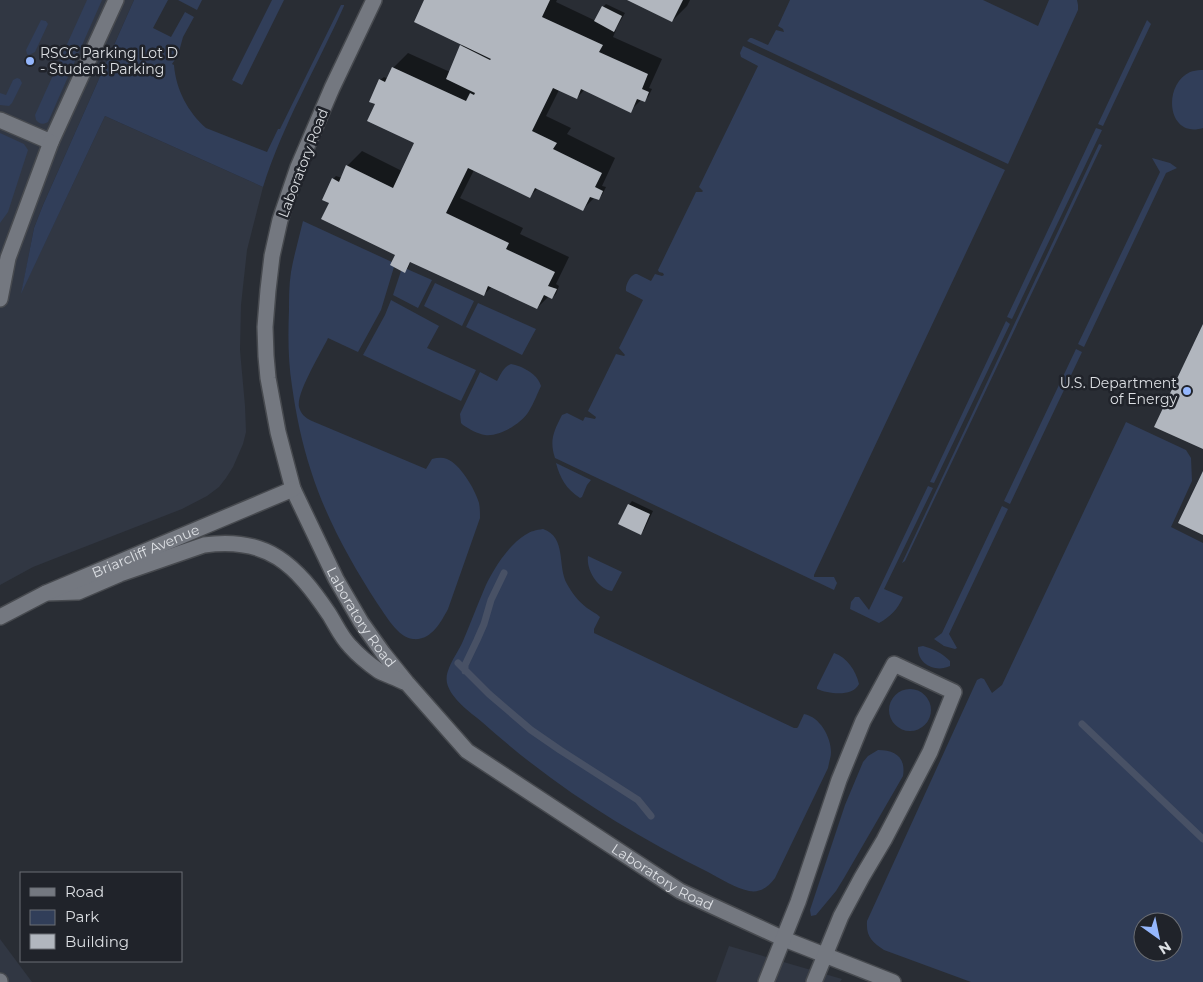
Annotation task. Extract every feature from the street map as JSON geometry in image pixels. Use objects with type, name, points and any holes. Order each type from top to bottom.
[{"type":"street","points":[[0,299],[4,257],[51,142],[116,0]]},
{"type":"street","name":"Laboratory Road","points":[[374,0],[332,88],[298,167],[280,220],[272,256],[268,290],[266,328],[268,378],[278,432],[293,489],[336,579],[361,622],[383,653],[406,683],[467,750],[680,891],[784,939],[893,982]]},
{"type":"street","points":[[0,120],[51,142]]},
{"type":"street","name":"Briarcliff Avenue","points":[[0,617],[46,593],[293,489]]},
{"type":"street","points":[[46,593],[78,592],[120,574],[204,545],[217,543],[258,548],[272,554],[292,568],[308,584],[350,646],[380,671],[406,683]]},
{"type":"street","points":[[766,982],[798,902],[839,780],[863,721],[894,664],[954,692],[930,752],[841,916],[814,982]]},
{"type":"shaded area","points":[[0,0],[134,0],[34,228],[22,291],[105,116],[263,187],[247,250],[241,305],[240,350],[246,432],[233,467],[226,478],[219,487],[207,496],[182,509],[33,567],[0,585]]},
{"type":"shaded area","points":[[0,939],[32,982],[0,982]]},
{"type":"shaded area","points":[[729,946],[842,979],[840,982],[716,982]]},
{"type":"green space","points":[[87,0],[102,0],[48,122],[40,123],[36,120],[35,115]]},
{"type":"green space","points":[[134,0],[168,0],[153,28],[171,37],[185,12],[194,17],[183,37],[178,55],[172,64],[174,65],[180,92],[188,108],[206,128],[267,152],[341,5],[344,6],[290,118],[263,187],[105,116],[21,294],[34,228]]},
{"type":"green space","points":[[178,0],[202,0],[197,10]]},
{"type":"green space","points":[[272,0],[284,0],[242,85],[232,80]]},
{"type":"green space","points":[[790,0],[983,0],[1038,26],[1049,0],[1077,0],[1078,10],[1008,164],[747,41],[752,38],[768,45],[776,30],[784,32],[778,26]]},
{"type":"green space","points":[[41,20],[46,21],[48,24],[35,52],[29,55],[26,50]]},
{"type":"green space","points":[[1147,20],[1151,24],[1103,126],[1098,124]]},
{"type":"green space","points":[[743,46],[1005,170],[814,575],[814,577],[834,577],[837,583],[834,590],[555,458],[553,452],[553,436],[562,415],[567,413],[583,421],[585,417],[595,419],[596,417],[588,411],[616,354],[625,355],[619,348],[643,300],[626,291],[626,286],[630,279],[633,275],[637,274],[651,281],[655,274],[664,275],[658,270],[696,192],[703,191],[699,187],[758,66],[741,57],[740,53]]},
{"type":"green space","points":[[1203,70],[1203,128],[1191,129],[1182,126],[1176,119],[1172,109],[1172,98],[1175,88],[1181,79],[1190,72]]},
{"type":"green space","points":[[17,78],[22,83],[12,103],[9,106],[0,105],[0,93],[6,95],[13,80]]},
{"type":"green space","points":[[1096,128],[1102,130],[1012,319],[1007,317]]},
{"type":"green space","points":[[0,133],[24,144],[28,150],[8,212],[0,223]]},
{"type":"green space","points":[[1099,144],[1102,145],[905,561],[902,563]]},
{"type":"green space","points":[[1152,158],[1170,163],[1177,168],[1166,173],[1084,347],[1078,344],[1160,172]]},
{"type":"green space","points":[[303,221],[392,262],[391,265],[394,267],[381,310],[358,352],[328,338],[301,392],[299,407],[301,412],[312,421],[426,469],[432,459],[447,459],[457,466],[466,478],[479,503],[480,518],[448,609],[435,630],[419,639],[407,638],[397,630],[367,587],[331,522],[317,488],[305,450],[292,386],[288,338],[290,277]]},
{"type":"green space","points":[[407,269],[432,280],[418,308],[393,295],[401,271]]},
{"type":"green space","points":[[435,283],[474,301],[462,326],[424,306]]},
{"type":"green space","points":[[391,300],[439,326],[427,348],[476,370],[461,401],[363,355]]},
{"type":"green space","points":[[478,303],[536,329],[522,355],[466,327]]},
{"type":"green space","points":[[1006,321],[1010,324],[934,483],[930,482]]},
{"type":"green space","points":[[1076,349],[1082,352],[1010,504],[1004,501]]},
{"type":"green space","points":[[511,364],[529,371],[537,378],[541,386],[526,416],[510,428],[491,435],[479,434],[463,425],[460,414],[480,372],[497,381],[504,369]]},
{"type":"green space","points":[[1126,422],[1186,450],[1191,458],[1192,481],[1171,527],[1203,543],[1203,982],[971,982],[884,950],[871,939],[867,921],[977,680],[984,679],[992,693],[1002,685]]},
{"type":"green space","points":[[556,463],[591,480],[582,497],[580,498],[575,495],[567,487],[559,474]]},
{"type":"green space","points":[[928,486],[933,488],[884,589],[903,597],[899,605],[879,623],[850,609],[851,602],[855,597],[859,597],[869,610]]},
{"type":"green space","points":[[1002,506],[1008,509],[949,634],[957,648],[944,646],[934,639],[942,633]]},
{"type":"green space","points":[[543,529],[551,533],[559,545],[564,577],[571,591],[578,600],[600,617],[594,633],[794,728],[798,727],[804,714],[815,719],[824,729],[829,740],[831,754],[828,768],[775,878],[764,889],[749,891],[733,886],[618,823],[535,766],[508,745],[452,694],[447,683],[448,672],[490,577],[500,560],[512,546],[529,533]]},
{"type":"green space","points":[[588,556],[622,572],[612,591],[602,587],[594,578],[589,567]]},
{"type":"green space","points":[[923,646],[944,656],[950,661],[950,666],[933,668],[928,666],[918,653],[918,647]]},
{"type":"green space","points":[[834,653],[847,661],[856,674],[859,684],[852,691],[834,693],[817,689]]},
{"type":"green space","points":[[906,689],[914,689],[925,695],[931,710],[925,725],[914,731],[906,731],[895,725],[889,714],[889,706],[895,695]]},
{"type":"green space","points":[[878,750],[890,751],[901,759],[903,776],[836,891],[816,915],[811,916],[810,910],[845,805],[863,762],[868,756]]},
{"type":"building","points":[[424,0],[550,0],[542,17],[603,45],[599,52],[648,74],[642,89],[649,92],[645,102],[637,99],[631,113],[581,89],[577,99],[553,88],[532,131],[557,143],[553,149],[602,173],[595,187],[603,191],[599,200],[590,197],[583,211],[535,188],[530,198],[468,168],[446,213],[509,243],[506,249],[555,272],[548,286],[557,289],[552,299],[544,295],[537,309],[488,286],[484,296],[410,262],[405,273],[390,265],[395,255],[321,219],[329,203],[322,200],[332,178],[339,182],[346,165],[393,188],[414,143],[367,121],[375,104],[369,102],[379,79],[385,82],[392,67],[466,101],[470,93],[474,95],[475,93],[446,79],[460,45],[491,59],[414,22]]},
{"type":"building","points":[[627,0],[683,0],[672,22]]},
{"type":"building","points":[[602,6],[622,16],[614,32],[594,21]]},
{"type":"building","name":"U.S. Department of Energy","points":[[1203,324],[1203,449],[1154,427]]},
{"type":"building","points":[[1203,471],[1203,535],[1178,523]]},
{"type":"building","points":[[628,504],[650,514],[641,535],[618,524]]},
{"type":"waterway","points":[[465,671],[465,665],[504,573]]},
{"type":"waterway","points":[[458,663],[489,694],[531,730],[638,800],[651,816]]},
{"type":"waterway","points":[[1082,724],[1203,839]]},
{"type":"place","name":"RSCC Parking Lot D - Student Parking","points":[[30,61]]},
{"type":"place","name":"U.S. Department of Energy","points":[[1187,391]]}]
